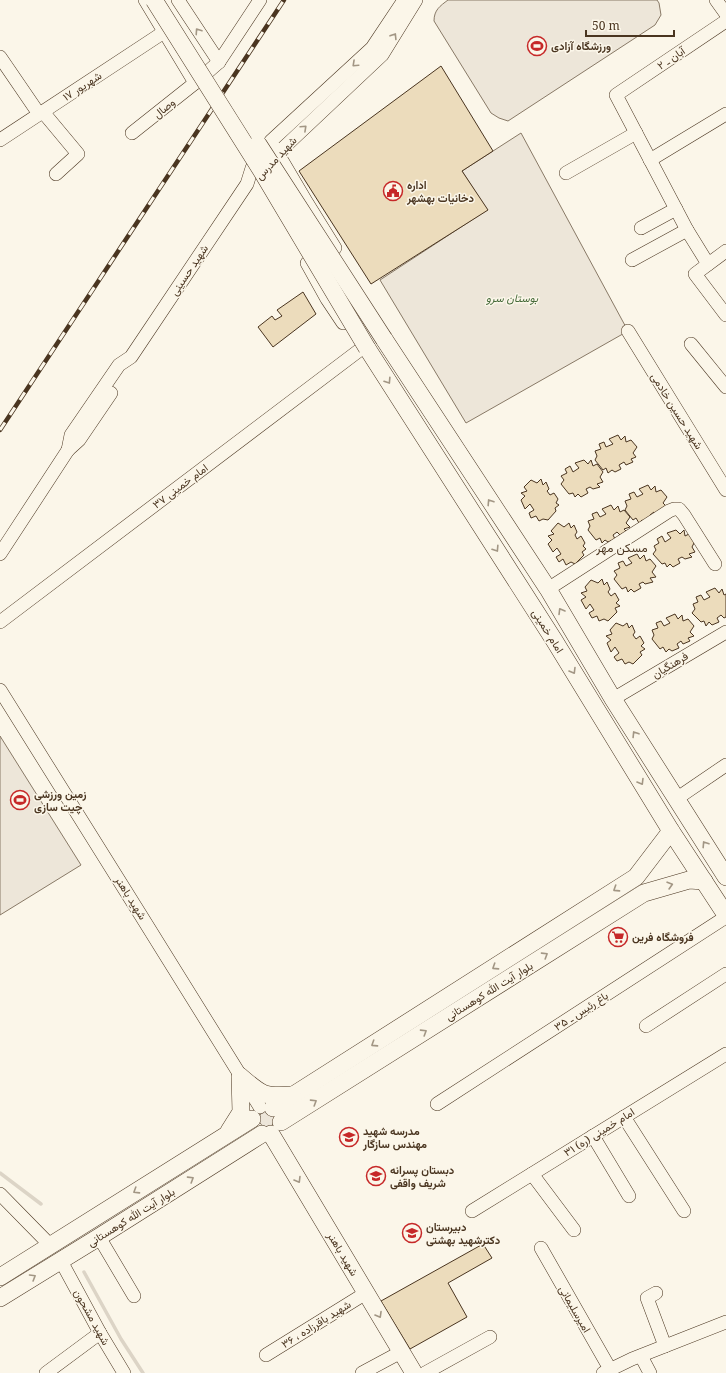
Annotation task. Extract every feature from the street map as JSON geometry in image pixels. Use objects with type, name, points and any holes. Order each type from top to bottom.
[{"type":"main road","name":"امام خمینی","points":[[165,0],[386,343],[548,589],[613,699],[676,799],[723,866]]},
{"type":"main road","name":"امام خمینی","points":[[151,1],[257,164],[367,352],[554,640],[671,831],[726,916]]},
{"type":"main road","points":[[554,640],[572,629]]},
{"type":"main road","name":"بلوار آیت الله کوهستانی","points":[[0,1277],[262,1111],[295,1095],[636,877],[671,831]]},
{"type":"main road","points":[[636,877],[642,876],[648,880],[649,887],[644,893]]},
{"type":"main road","name":"بلوار آیت الله کوهستانی","points":[[0,1298],[271,1130],[644,893],[689,880],[704,881]]},
{"type":"main road","points":[[240,1076],[264,1095],[295,1095]]},
{"type":"main road","points":[[227,1134],[241,1112],[240,1076]]},
{"type":"main road","points":[[262,1111],[279,1114],[271,1130],[254,1128],[262,1111]]},
{"type":"main road","name":"شهید باهنر","points":[[271,1130],[414,1373]]},
{"type":"main road","points":[[237,1150],[246,1147],[259,1146],[272,1149],[285,1156]]},
{"type":"street","points":[[178,0],[219,62]]},
{"type":"street","name":"وصال","points":[[132,133],[219,62],[260,0]]},
{"type":"street","name":"شهید مدرس","points":[[253,182],[252,168],[271,141],[372,48],[404,0]]},
{"type":"street","name":"شهید مدرس","points":[[253,182],[278,153],[379,58],[416,0]]},
{"type":"street","points":[[151,1],[164,32],[195,83]]},
{"type":"street","points":[[718,1],[726,14]]},
{"type":"street","name":"آبان ـ ۲","points":[[636,133],[616,95],[726,21]]},
{"type":"street","name":"۱۷ شهریور","points":[[0,140],[164,32]]},
{"type":"street","points":[[0,57],[41,113],[78,154],[56,174]]},
{"type":"street","points":[[650,160],[726,114]]},
{"type":"street","points":[[566,173],[636,133],[676,209],[708,264]]},
{"type":"street","points":[[271,141],[307,203],[387,330],[386,343]]},
{"type":"street","points":[[253,182],[275,206],[327,299],[367,352]]},
{"type":"street","name":"شهید حسینی","points":[[0,554],[68,450],[71,435],[119,365],[131,357],[253,182]]},
{"type":"street","points":[[275,206],[300,191]]},
{"type":"street","points":[[281,218],[307,203]]},
{"type":"street","points":[[641,228],[676,209]]},
{"type":"street","points":[[632,260],[688,230]]},
{"type":"street","points":[[726,251],[695,274],[726,315]]},
{"type":"street","name":"شهید حسین خادمی","points":[[628,331],[726,490]]},
{"type":"street","points":[[691,344],[726,387]]},
{"type":"street","name":"امام خمینی ۳۷","points":[[0,622],[367,352]]},
{"type":"street","points":[[548,589],[674,509],[679,509],[684,515],[715,564]]},
{"type":"street","name":"فرهنگیان","points":[[613,699],[726,632]]},
{"type":"street","name":"شهید باهنر","points":[[0,690],[262,1111]]},
{"type":"street","points":[[676,799],[726,766]]},
{"type":"street","name":"باغ رئیس ـ ۳۵","points":[[437,1104],[726,916]]},
{"type":"street","points":[[646,1026],[726,974]]},
{"type":"street","name":"امام خمینی (ره) ۳۱","points":[[472,1211],[726,1054]]},
{"type":"street","points":[[624,1117],[684,1211]]},
{"type":"street","points":[[593,1136],[629,1196]]},
{"type":"street","points":[[532,1174],[574,1230]]},
{"type":"street","points":[[0,1194],[50,1246]]},
{"type":"street","points":[[100,1237],[134,1296]]},
{"type":"street","name":"امیرسلیمانی","points":[[541,1248],[606,1372]]},
{"type":"street","name":"شهید مشحون","points":[[60,1261],[124,1373]]},
{"type":"street","name":"شهید باقرزاده ، ۳۶","points":[[266,1355],[366,1293]]},
{"type":"street","points":[[656,1293],[647,1298],[665,1346]]},
{"type":"street","points":[[606,1372],[641,1356],[726,1322]]},
{"type":"street","points":[[46,1373],[100,1333]]},
{"type":"street","points":[[425,1373],[490,1337]]},
{"type":"street","points":[[362,1373],[401,1352]]},
{"type":"street","points":[[641,1356],[650,1373]]},
{"type":"green space","name":"ورزشگاه آزادی","points":[[448,0],[657,0],[661,15],[655,25],[508,121],[491,113],[434,21],[436,11]]},
{"type":"green space","name":"بوستان سرو","points":[[521,133],[628,331],[466,423],[380,280],[487,210],[462,171]]},
{"type":"green space","name":"زمین ورزشی چیت سازی","points":[[0,736],[81,865],[0,915]]},
{"type":"green space","points":[[264,1111],[270,1111],[275,1116],[273,1125],[270,1127],[264,1127],[259,1122],[259,1116]]},
{"type":"building","name":"اداره دخانیات بهشهر","points":[[441,66],[493,151],[462,171],[488,210],[371,284],[299,171]]},
{"type":"building","points":[[303,292],[316,314],[273,347],[258,327],[272,316],[275,320],[282,316],[277,310]]},
{"type":"building","points":[[618,435],[621,440],[625,436],[626,442],[631,440],[637,447],[633,453],[636,457],[631,459],[633,462],[626,465],[624,462],[619,465],[621,469],[615,472],[612,470],[608,473],[606,468],[603,470],[595,460],[597,456],[595,451],[601,449],[599,444],[604,442],[606,447],[613,444],[609,439]]},
{"type":"building","points":[[584,460],[588,464],[591,460],[593,466],[597,464],[603,472],[600,477],[603,482],[597,484],[600,487],[593,489],[590,487],[586,489],[588,493],[581,497],[578,494],[575,497],[573,493],[569,494],[561,484],[564,480],[561,476],[567,473],[565,469],[570,466],[573,472],[579,468],[575,463]]},
{"type":"building","points":[[541,479],[543,485],[546,482],[549,489],[547,491],[550,495],[554,493],[558,499],[556,503],[559,505],[555,508],[556,511],[548,520],[543,519],[539,521],[536,516],[531,518],[529,513],[534,510],[530,504],[525,509],[521,500],[525,496],[521,493],[527,491],[524,487],[531,480],[537,483]]},
{"type":"building","points":[[648,485],[651,490],[655,486],[656,492],[661,490],[667,497],[663,503],[667,507],[656,515],[654,512],[650,515],[652,519],[645,522],[642,520],[639,523],[636,518],[633,520],[625,510],[627,506],[625,501],[631,499],[629,494],[634,492],[637,497],[643,494],[639,489]]},
{"type":"building","points":[[611,505],[614,510],[618,506],[620,512],[624,510],[630,517],[626,523],[630,527],[624,529],[627,532],[620,535],[617,532],[613,535],[615,539],[608,542],[605,540],[602,543],[600,538],[596,540],[588,530],[590,526],[588,521],[594,519],[592,514],[597,512],[600,517],[606,514],[602,509]]},
{"type":"building","points":[[558,523],[564,527],[569,523],[571,528],[574,525],[577,532],[575,535],[577,539],[581,536],[585,543],[583,546],[586,549],[582,552],[584,555],[575,564],[571,562],[566,565],[563,559],[559,562],[556,557],[561,554],[557,548],[553,552],[548,544],[552,540],[548,536],[554,534],[551,531]]},
{"type":"building","points":[[676,530],[680,534],[684,530],[685,536],[689,534],[695,541],[692,547],[695,552],[689,554],[692,557],[685,559],[682,557],[678,559],[680,563],[673,567],[670,564],[667,567],[665,563],[662,564],[653,554],[656,550],[654,546],[659,543],[657,539],[662,536],[665,542],[671,538],[667,533]]},
{"type":"building","points":[[637,554],[640,559],[644,555],[646,561],[650,559],[656,566],[652,572],[656,577],[650,578],[653,582],[645,584],[643,582],[639,584],[641,588],[634,592],[631,589],[628,592],[626,587],[622,589],[614,579],[617,575],[614,571],[620,568],[618,563],[623,561],[626,566],[632,563],[628,558]]},
{"type":"building","points":[[602,579],[604,585],[607,582],[610,589],[608,592],[611,596],[615,593],[619,600],[616,603],[620,606],[615,608],[617,612],[608,621],[604,619],[599,621],[597,616],[592,618],[589,613],[594,610],[590,604],[586,609],[581,600],[586,597],[581,593],[587,591],[585,587],[591,580],[598,583]]},
{"type":"building","points":[[715,588],[719,593],[722,589],[724,595],[726,594],[726,617],[724,618],[721,615],[717,618],[719,622],[712,625],[709,622],[706,626],[704,621],[701,622],[692,613],[695,609],[693,604],[698,602],[696,597],[701,595],[704,600],[710,597],[706,592]]},
{"type":"building","points":[[675,614],[678,619],[682,615],[683,621],[688,619],[694,626],[690,632],[694,636],[688,638],[690,641],[683,644],[681,641],[677,644],[679,648],[672,651],[669,649],[666,652],[663,647],[660,649],[652,639],[654,635],[652,630],[658,628],[656,623],[661,621],[664,626],[670,623],[666,618]]},
{"type":"building","points":[[616,623],[623,626],[627,623],[629,628],[632,625],[635,632],[633,635],[636,639],[640,636],[644,643],[641,646],[645,649],[640,652],[642,655],[633,664],[629,662],[625,664],[622,659],[617,661],[614,657],[619,653],[615,647],[611,652],[607,643],[611,640],[606,636],[612,634],[610,630]]},
{"type":"building","points":[[483,1244],[492,1258],[448,1283],[467,1317],[410,1349],[381,1301]]},
{"type":"waterway","points":[[0,1173],[41,1204]]},
{"type":"waterway","points":[[84,1272],[121,1339],[143,1373]]},
{"type":"railway","points":[[0,430],[284,0]]},
{"type":"place","name":"ورزشگاه آزادی","points":[[537,46]]},
{"type":"place","name":"اداره دخانیات بهشهر","points":[[393,191]]},
{"type":"place","name":"زمین ورزشی چیت سازی","points":[[20,800]]},
{"type":"place","name":"فروشگاه فرین","points":[[618,937]]},
{"type":"place","name":"مدرسه شهید مهندس سازگار","points":[[349,1137]]},
{"type":"place","name":"دبستان پسرانه شریف واقفی","points":[[376,1176]]},
{"type":"place","name":"دبیرستان دکترشهید بهشتی","points":[[412,1233]]},
{"type":"district","name":"مسکن مهر","points":[[622,548]]}]
